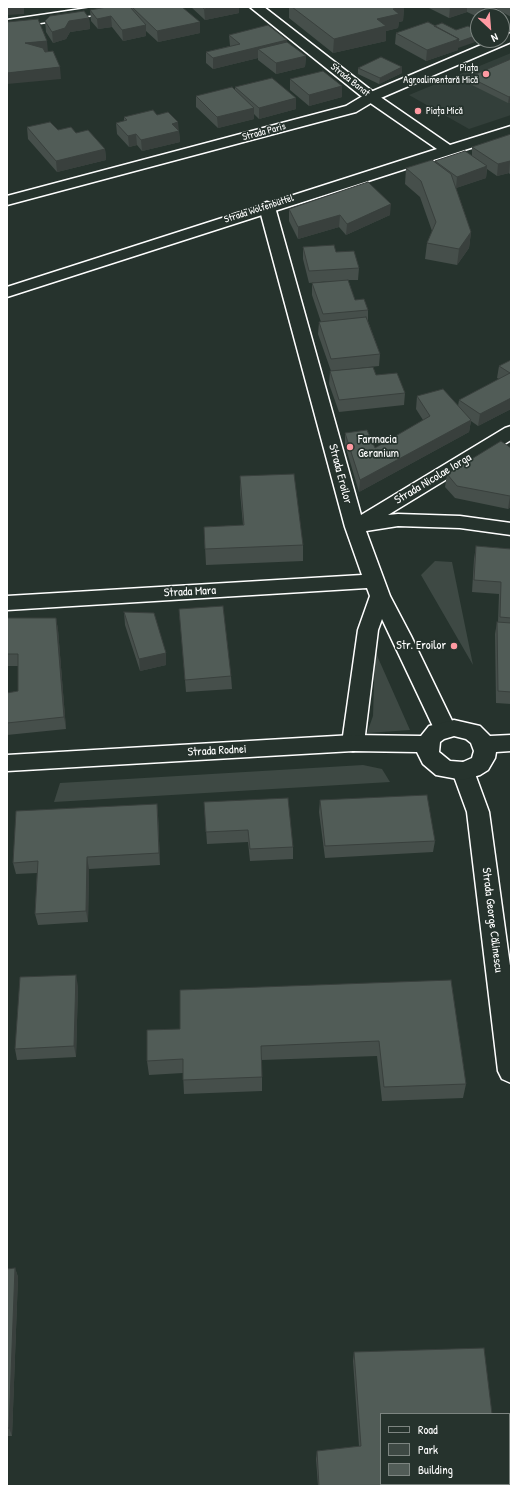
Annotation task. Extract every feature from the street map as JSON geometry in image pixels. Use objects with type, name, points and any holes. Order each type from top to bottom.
[{"type":"street","points":[[7,24],[120,7]]},
{"type":"street","name":"Strada Banat","points":[[256,7],[371,97],[447,149]]},
{"type":"street","name":"Strada Paris","points":[[7,201],[351,109],[371,97],[511,37]]},
{"type":"street","name":"Strada Wolfenbüttel","points":[[7,292],[267,206],[511,130]]},
{"type":"street","name":"Strada Eroilor","points":[[267,206],[355,527],[377,589],[445,729]]},
{"type":"street","name":"Strada Nicolae Iorga","points":[[355,527],[511,432]]},
{"type":"street","points":[[355,527],[398,520],[460,522],[511,529]]},
{"type":"street","points":[[353,743],[368,630],[377,589]]},
{"type":"street","name":"Strada Mara","points":[[7,603],[377,589]]},
{"type":"street","points":[[454,728],[472,732],[479,737],[484,744],[486,751],[480,764],[472,769],[463,771],[444,769],[430,758],[427,751],[428,744],[437,732],[445,729],[454,728]]},
{"type":"street","name":"Strada Rodnei","points":[[7,763],[353,743],[428,744]]},
{"type":"street","points":[[484,744],[511,743]]},
{"type":"street","name":"Strada George Călinescu","points":[[463,771],[478,812],[511,1071]]},
{"type":"shaded area","name":"Piața Agroalimentară Mică","points":[[511,53],[511,115],[469,129],[409,95]]},
{"type":"green space","points":[[435,561],[452,562],[473,665],[421,575]]},
{"type":"green space","points":[[375,651],[410,730],[367,733],[373,716]]},
{"type":"green space","points":[[363,765],[382,769],[390,782],[54,802],[60,783]]},
{"type":"building","points":[[107,7],[130,7],[146,25],[122,30],[111,16],[97,19],[90,10]]},
{"type":"building","points":[[132,7],[182,7],[200,22],[157,31]]},
{"type":"building","points":[[202,7],[215,7],[204,9]]},
{"type":"building","points":[[292,7],[403,7],[393,9],[399,14],[377,19],[386,26],[334,39]]},
{"type":"building","points":[[480,7],[496,7],[493,8]]},
{"type":"building","points":[[84,11],[89,18],[69,21],[65,28],[52,32],[45,21],[50,16]]},
{"type":"building","points":[[38,19],[47,41],[25,43],[43,48],[45,52],[53,51],[60,67],[7,73],[7,22]]},
{"type":"building","points":[[428,22],[459,39],[427,50],[396,33]]},
{"type":"building","points":[[442,23],[456,30],[468,26],[470,27],[470,38],[458,42],[459,39],[434,26]]},
{"type":"building","points":[[268,25],[287,40],[213,58],[206,52],[240,44],[229,35]]},
{"type":"building","points":[[287,42],[306,56],[276,63],[258,49]]},
{"type":"building","points":[[381,57],[402,67],[380,78],[358,68]]},
{"type":"building","points":[[511,59],[511,96],[509,97],[469,77]]},
{"type":"building","points":[[323,71],[342,86],[309,95],[290,79]]},
{"type":"building","points":[[272,78],[296,98],[259,108],[235,87]]},
{"type":"building","points":[[232,87],[254,108],[217,117],[196,96]]},
{"type":"building","points":[[153,110],[157,115],[168,112],[178,122],[172,124],[179,131],[141,140],[136,134],[128,136],[116,123],[127,120],[124,117]]},
{"type":"building","points":[[50,122],[58,130],[71,127],[76,133],[88,130],[105,149],[56,161],[27,127]]},
{"type":"building","points":[[511,134],[511,162],[498,164],[472,147]]},
{"type":"building","points":[[465,151],[487,166],[457,177],[435,161]]},
{"type":"building","points":[[432,160],[451,174],[471,232],[459,249],[427,243],[436,222],[421,181],[406,168]]},
{"type":"building","points":[[368,182],[391,204],[347,224],[340,215],[298,227],[289,209]]},
{"type":"building","points":[[334,245],[336,252],[354,251],[359,268],[309,271],[303,247]]},
{"type":"building","points":[[348,280],[355,300],[364,299],[368,310],[323,314],[312,283]]},
{"type":"building","points":[[366,317],[380,354],[331,359],[319,322]]},
{"type":"building","points":[[511,360],[511,398],[480,414],[459,400],[510,373],[499,366]]},
{"type":"building","points":[[373,367],[376,375],[397,373],[405,393],[339,400],[330,371]]},
{"type":"building","points":[[443,389],[471,420],[360,480],[345,433],[367,430],[375,448],[430,416],[417,396]]},
{"type":"building","points":[[501,441],[511,448],[511,496],[457,486],[447,474]]},
{"type":"building","points":[[294,474],[303,545],[205,549],[204,527],[244,525],[240,476]]},
{"type":"building","points":[[476,546],[511,549],[511,618],[500,617],[501,582],[474,580]]},
{"type":"building","points":[[223,606],[231,676],[185,680],[179,609]]},
{"type":"building","points":[[124,612],[154,613],[166,653],[139,659]]},
{"type":"building","points":[[7,618],[56,618],[64,717],[7,723],[7,693],[18,691],[18,654],[7,654]]},
{"type":"building","points":[[497,622],[511,623],[511,692],[498,691]]},
{"type":"building","points":[[427,795],[435,841],[325,846],[320,800]]},
{"type":"building","points":[[288,798],[293,847],[250,849],[248,830],[206,832],[204,802]]},
{"type":"building","points":[[157,804],[159,853],[87,857],[86,911],[35,914],[38,861],[13,863],[16,811]]},
{"type":"building","points":[[76,975],[74,1046],[15,1049],[20,977]]},
{"type":"building","points":[[451,980],[466,1084],[384,1087],[379,1041],[261,1046],[262,1077],[183,1080],[183,1059],[147,1061],[147,1030],[180,1029],[180,990]]},
{"type":"building","points":[[15,1268],[9,1428],[7,1428],[7,1269]]},
{"type":"building","points":[[484,1348],[492,1413],[380,1413],[380,1485],[457,1486],[319,1486],[317,1451],[361,1446],[354,1352]]},
{"type":"place","name":"Piața Agroalimentară Mică","points":[[486,74]]},
{"type":"place","name":"Piața Mică","points":[[418,111]]},
{"type":"place","name":"Farmacia Geranium","points":[[350,447]]},
{"type":"place","name":"Str. Eroilor","points":[[454,646]]}]
